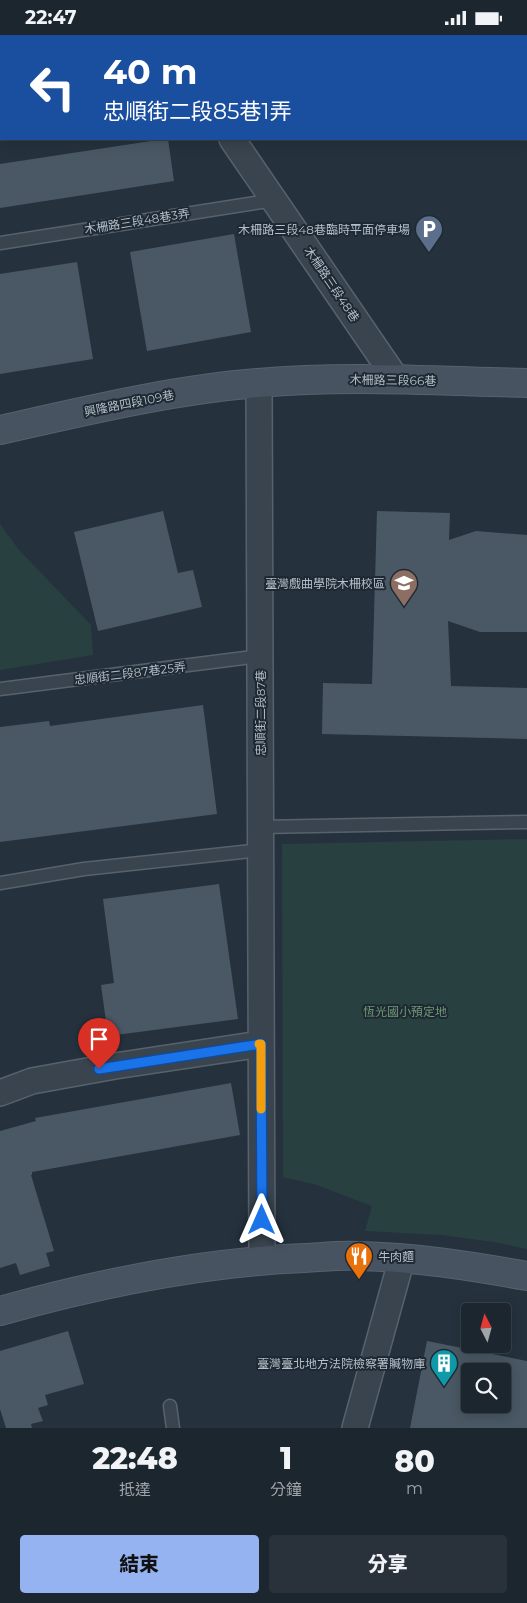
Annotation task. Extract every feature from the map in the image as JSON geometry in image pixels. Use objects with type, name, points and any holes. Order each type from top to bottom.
[{"type":"street","name":"木柵路三段48巷","points":[[233,140],[397,380]]},
{"type":"street","name":"木柵路三段66巷","points":[[259,383],[328,379],[527,383]]},
{"type":"street","name":"興隆路四段109巷","points":[[0,430],[140,400],[259,383]]},
{"type":"street","name":"忠順街二段87巷","points":[[259,383],[262,1260]]},
{"type":"street","points":[[0,1093],[32,1081],[115,1066],[261,1044]]},
{"type":"street","points":[[0,1311],[58,1295],[159,1273],[262,1260],[356,1255],[470,1266],[527,1276]]},
{"type":"street","points":[[355,1428],[402,1258]]},
{"type":"lane","name":"木柵路三段48巷3弄","points":[[0,243],[274,200]]},
{"type":"lane","name":"忠順街二段87巷25弄","points":[[0,689],[260,655]]},
{"type":"lane","points":[[0,883],[261,838],[527,822]]},
{"type":"lane","points":[[170,1406],[173,1428]]},
{"type":"green space","points":[[0,524],[19,550],[91,625],[93,655],[0,670]]},
{"type":"green space","name":"恆光國小預定地","points":[[527,839],[527,1249],[494,1242],[441,1235],[365,1231],[372,1206],[317,1185],[283,1177],[282,844]]},
{"type":"building","points":[[157,140],[168,140],[174,181],[0,208],[0,164]]},
{"type":"building","points":[[234,234],[251,332],[147,351],[130,252]]},
{"type":"building","points":[[77,262],[93,359],[0,374],[0,274]]},
{"type":"building","points":[[163,511],[178,573],[193,570],[202,607],[98,631],[74,532]]},
{"type":"building","points":[[377,511],[450,513],[449,540],[476,531],[527,535],[527,632],[480,632],[448,621],[451,686],[527,688],[527,739],[322,734],[323,683],[372,684]]},
{"type":"building","points":[[203,705],[217,814],[0,842],[0,727],[49,721],[50,726]]},
{"type":"building","points":[[219,884],[238,1019],[108,1036],[101,985],[114,983],[103,899]]},
{"type":"building","points":[[231,1083],[240,1135],[32,1172],[31,1175],[54,1251],[46,1253],[50,1266],[20,1275],[16,1263],[0,1268],[0,1131],[36,1121],[35,1118]]},
{"type":"building","points":[[68,1331],[84,1384],[45,1395],[48,1405],[38,1408],[43,1421],[31,1424],[32,1428],[6,1428],[0,1409],[0,1351]]},
{"type":"building","name":"臺灣臺北地方法院檢察署贓物庫","points":[[427,1341],[461,1348],[461,1353],[487,1353],[527,1361],[527,1428],[410,1428]]},
{"type":"slow traffic","points":[[259,1044],[261,1044],[261,1109]]},
{"type":"place","name":"木柵路三段48巷臨時平面停車場","points":[[429,253]]},
{"type":"place","name":"臺灣戲曲學院木柵校區","points":[[404,607]]},
{"type":"place","name":"牛肉麵","points":[[359,1280]]},
{"type":"place","name":"臺灣臺北地方法院檢察署贓物庫","points":[[444,1387]]},
{"type":"route","points":[[99,1069],[261,1044],[262,1220]]}]
